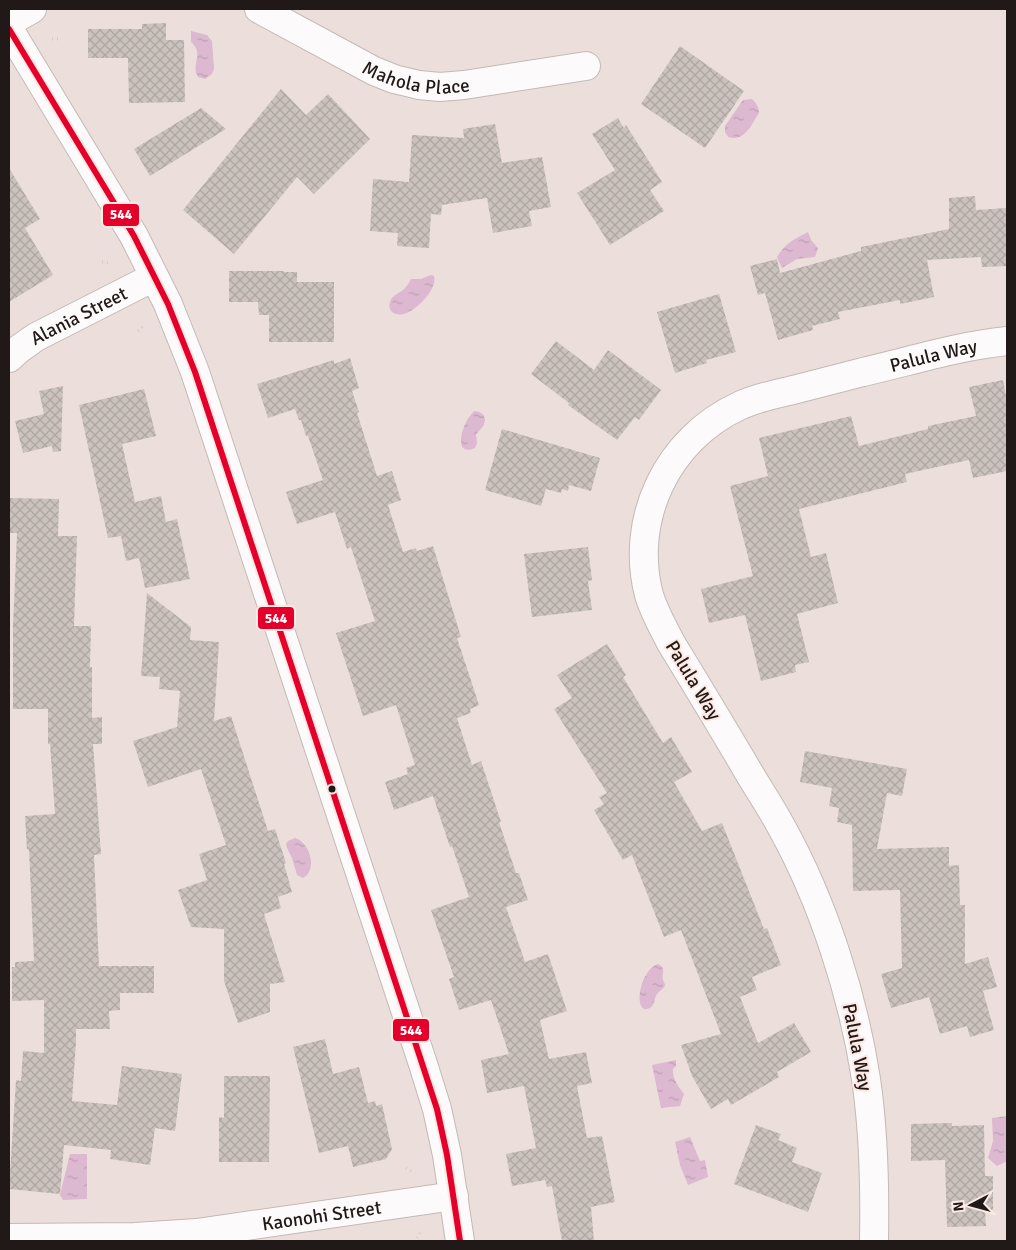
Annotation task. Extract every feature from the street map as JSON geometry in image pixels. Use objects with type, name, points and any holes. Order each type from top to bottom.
[{"type":"street","points":[[9,22],[32,9]]},
{"type":"street","name":"Mahola Place","points":[[259,9],[374,71],[394,79],[418,85],[440,87],[464,85],[586,66]]},
{"type":"street","points":[[9,29],[134,236],[168,304],[195,372],[437,1109],[447,1155],[460,1241]]},
{"type":"street","name":"Alania Street","points":[[9,358],[36,337],[154,277]]},
{"type":"street","name":"Palula Way","points":[[874,1241],[875,1175],[871,1122],[858,1035],[845,983],[828,932],[807,880],[782,829],[676,651],[659,619],[650,595],[645,572],[645,531],[648,515],[660,483],[683,447],[701,430],[739,406],[771,395],[956,350],[1007,341]]},
{"type":"street","name":"Kaonohi Street","points":[[9,1238],[135,1237],[189,1234],[454,1196]]},
{"type":"path","points":[[52,39],[60,39]]},
{"type":"path","points":[[102,262],[110,264]]},
{"type":"path","points":[[138,331],[143,326]]},
{"type":"path","points":[[406,1168],[414,1173]]},
{"type":"path","points":[[417,1238],[422,1230]]},
{"type":"water","points":[[191,31],[207,35],[212,41],[214,69],[212,74],[205,79],[198,77],[196,73],[197,51],[191,42]]},
{"type":"water","points":[[752,99],[757,105],[759,113],[753,123],[743,135],[734,138],[728,137],[725,132],[725,126],[743,100]]},
{"type":"water","points":[[808,232],[811,240],[818,248],[815,257],[797,259],[782,268],[777,257],[780,252],[791,242]]},
{"type":"water","points":[[431,275],[434,276],[433,287],[420,304],[404,314],[392,312],[389,305],[391,300],[404,289],[411,279],[421,279]]},
{"type":"water","points":[[475,411],[483,415],[485,421],[483,427],[476,435],[477,443],[475,448],[467,450],[463,448],[461,443],[462,436],[467,421]]},
{"type":"water","points":[[295,838],[305,845],[310,856],[310,869],[303,878],[297,875],[286,844]]},
{"type":"water","points":[[658,964],[663,969],[665,986],[655,997],[652,1007],[644,1009],[641,1006],[640,1000],[642,983],[651,968]]},
{"type":"water","points":[[676,1060],[676,1066],[673,1069],[674,1076],[676,1083],[684,1094],[680,1106],[661,1108],[652,1065]]},
{"type":"water","points":[[1007,1116],[1007,1161],[997,1166],[988,1158],[993,1141],[992,1118]]},
{"type":"water","points":[[690,1137],[700,1161],[705,1160],[708,1177],[688,1185],[680,1165],[675,1142]]},
{"type":"water","points":[[70,1154],[87,1154],[87,1199],[63,1200],[60,1195]]},
{"type":"building","points":[[166,23],[166,40],[184,40],[185,102],[129,103],[128,58],[88,58],[88,29],[142,29],[142,24]]},
{"type":"building","points":[[680,46],[744,91],[705,148],[641,104]]},
{"type":"building","points":[[281,89],[306,115],[328,94],[370,139],[314,194],[297,177],[234,254],[183,210]]},
{"type":"building","points":[[201,108],[226,129],[150,176],[134,149]]},
{"type":"building","points":[[618,118],[624,128],[626,125],[662,182],[650,190],[664,211],[610,245],[577,193],[615,170],[592,134]]},
{"type":"building","points":[[495,124],[502,163],[542,157],[551,207],[529,211],[532,226],[493,233],[487,198],[442,205],[441,215],[431,214],[429,248],[397,246],[398,233],[370,231],[373,179],[409,182],[412,135],[464,138],[463,129]]},
{"type":"building","points":[[9,168],[40,219],[25,228],[53,275],[9,302]]},
{"type":"building","points":[[975,196],[976,210],[1007,208],[1007,266],[982,267],[981,257],[927,260],[934,297],[900,304],[900,300],[838,312],[840,319],[812,326],[813,330],[778,340],[765,293],[758,295],[750,266],[777,259],[780,273],[861,251],[861,247],[949,229],[949,198]]},
{"type":"building","points":[[229,271],[297,272],[297,282],[334,282],[334,342],[269,342],[269,315],[259,315],[258,302],[229,302]]},
{"type":"building","points":[[719,294],[736,352],[706,360],[707,363],[675,373],[657,312]]},
{"type":"building","points":[[556,341],[594,370],[608,350],[661,390],[639,420],[635,417],[617,440],[568,405],[569,403],[531,374]]},
{"type":"building","points":[[350,358],[359,388],[352,391],[359,412],[357,413],[377,476],[392,471],[401,500],[388,505],[403,552],[416,548],[417,551],[433,546],[461,637],[457,638],[479,705],[470,709],[471,713],[457,718],[472,765],[481,761],[516,873],[519,873],[528,900],[506,907],[525,962],[548,954],[567,1011],[540,1020],[549,1059],[586,1052],[592,1083],[577,1086],[587,1138],[602,1136],[615,1202],[591,1207],[594,1241],[562,1241],[552,1186],[547,1187],[545,1180],[512,1186],[506,1154],[536,1148],[524,1086],[487,1093],[481,1060],[509,1054],[491,1000],[459,1010],[449,979],[454,977],[431,910],[469,897],[433,796],[394,810],[385,782],[408,774],[406,768],[415,765],[396,705],[363,716],[336,633],[375,621],[351,547],[347,549],[335,512],[297,524],[286,492],[323,480],[308,436],[306,436],[295,409],[268,418],[257,384],[334,360],[334,364]]},
{"type":"building","points":[[1003,380],[1007,402],[1007,471],[973,478],[969,460],[905,474],[907,482],[799,509],[811,557],[826,553],[838,603],[797,614],[809,662],[795,665],[796,672],[761,681],[745,615],[709,623],[701,589],[753,576],[730,486],[768,476],[759,438],[851,416],[859,446],[928,429],[928,426],[976,416],[969,387]]},
{"type":"building","points":[[63,386],[61,451],[53,452],[52,446],[23,453],[15,421],[44,414],[39,391]]},
{"type":"building","points":[[144,389],[156,436],[122,444],[135,502],[161,496],[166,522],[177,519],[190,579],[145,588],[139,558],[126,561],[121,536],[108,538],[79,405]]},
{"type":"building","points":[[502,429],[600,458],[591,491],[569,485],[568,491],[562,489],[561,493],[546,489],[541,506],[485,490]]},
{"type":"building","points":[[9,498],[59,499],[58,536],[77,536],[74,626],[91,626],[92,718],[102,717],[102,744],[93,744],[101,854],[94,855],[99,966],[154,966],[154,993],[120,993],[120,1010],[109,1011],[110,1029],[76,1029],[72,1101],[117,1105],[122,1066],[182,1074],[175,1131],[155,1128],[150,1165],[110,1159],[111,1150],[64,1145],[60,1194],[9,1189],[16,1080],[21,1081],[23,1051],[44,1053],[44,1000],[12,1001],[12,967],[15,967],[15,962],[34,961],[29,849],[27,850],[25,816],[55,814],[50,744],[48,744],[48,709],[13,709],[13,626],[17,533],[9,533]]},
{"type":"building","points":[[588,547],[592,580],[588,581],[592,610],[532,617],[524,554]]},
{"type":"building","points":[[147,593],[191,627],[190,640],[219,642],[214,721],[231,716],[268,831],[275,829],[286,863],[284,864],[292,892],[278,897],[281,908],[264,914],[285,982],[270,984],[270,1012],[238,1023],[224,981],[224,929],[191,927],[178,890],[207,880],[199,854],[226,845],[201,769],[148,787],[133,741],[177,727],[180,691],[159,689],[160,677],[141,676]]},
{"type":"building","points":[[607,644],[626,675],[623,677],[663,743],[671,737],[692,772],[674,782],[702,831],[722,823],[764,929],[767,928],[781,965],[752,977],[757,990],[740,997],[758,1043],[794,1023],[811,1052],[777,1072],[779,1077],[731,1105],[728,1099],[711,1109],[692,1076],[681,1045],[721,1034],[681,930],[664,937],[632,855],[623,860],[594,810],[604,804],[599,797],[607,793],[554,709],[572,698],[557,675]]},
{"type":"building","points":[[805,751],[907,769],[902,796],[887,793],[877,849],[949,847],[949,866],[959,865],[960,905],[965,905],[965,964],[988,957],[997,987],[983,991],[994,1030],[970,1037],[967,1026],[940,1034],[929,997],[891,1008],[881,974],[902,968],[900,890],[853,891],[852,825],[837,822],[839,808],[829,806],[832,788],[800,782]]},
{"type":"building","points":[[325,1039],[333,1074],[359,1067],[368,1103],[375,1101],[376,1106],[382,1104],[392,1149],[386,1159],[353,1167],[348,1146],[319,1153],[293,1047]]},
{"type":"building","points":[[224,1076],[270,1076],[269,1162],[219,1162],[219,1117],[224,1118]]},
{"type":"building","points":[[952,1123],[952,1126],[984,1125],[985,1176],[993,1176],[993,1210],[985,1210],[986,1226],[947,1227],[945,1160],[911,1161],[911,1124]]},
{"type":"building","points":[[756,1125],[781,1134],[778,1140],[797,1148],[792,1162],[822,1173],[808,1212],[734,1184]]},
{"type":"transit line","name":"544","points":[[9,29],[134,236],[168,304],[195,372],[437,1109],[447,1155],[460,1241]]}]
